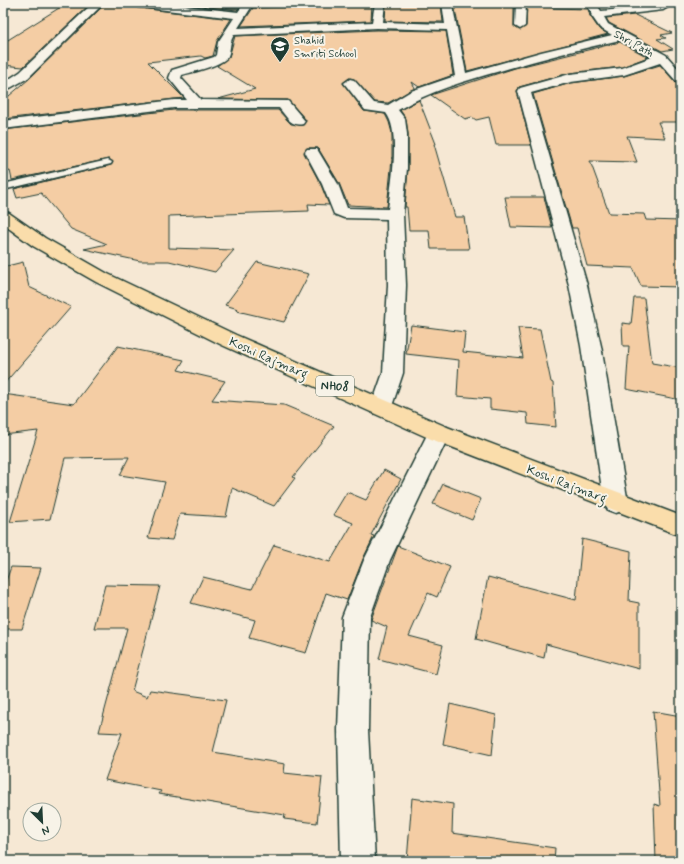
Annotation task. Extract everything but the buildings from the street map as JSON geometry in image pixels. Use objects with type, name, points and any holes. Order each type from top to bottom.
[{"type":"main road","name":"Koshi Rajmarg","points":[[3,216],[39,242],[102,278],[229,340],[439,433],[616,503],[681,526]]},
{"type":"street","points":[[3,6],[7,3]]},
{"type":"street","points":[[3,88],[24,75],[99,3]]},
{"type":"street","points":[[132,3],[241,16]]},
{"type":"street","points":[[197,103],[175,78],[176,73],[218,60],[222,56],[224,42],[232,32],[249,3]]},
{"type":"street","points":[[377,26],[380,3]]},
{"type":"street","points":[[447,3],[450,26],[462,78]]},
{"type":"street","points":[[520,26],[521,3]]},
{"type":"street","name":"Shri Path","points":[[591,3],[596,15],[604,26],[662,58],[681,79]]},
{"type":"street","points":[[596,15],[663,7]]},
{"type":"street","points":[[232,32],[377,26],[450,26]]},
{"type":"street","points":[[350,83],[370,107],[390,109],[416,94],[462,78],[545,54],[621,36]]},
{"type":"street","points":[[616,503],[591,346],[578,285],[524,91],[570,78],[624,71],[662,58]]},
{"type":"street","points":[[3,125],[174,104],[197,103],[283,104],[298,120]]},
{"type":"street","points":[[382,407],[393,374],[397,285],[395,214],[400,168],[400,134],[398,119],[390,109]]},
{"type":"street","points":[[312,152],[330,184],[340,211],[344,214],[395,214]]},
{"type":"street","points":[[358,861],[353,730],[356,617],[377,560],[439,433]]},
{"type":"lane","points":[[3,187],[108,162]]},
{"type":"place","name":"Shahid Smriti School","points":[[280,63]]}]
